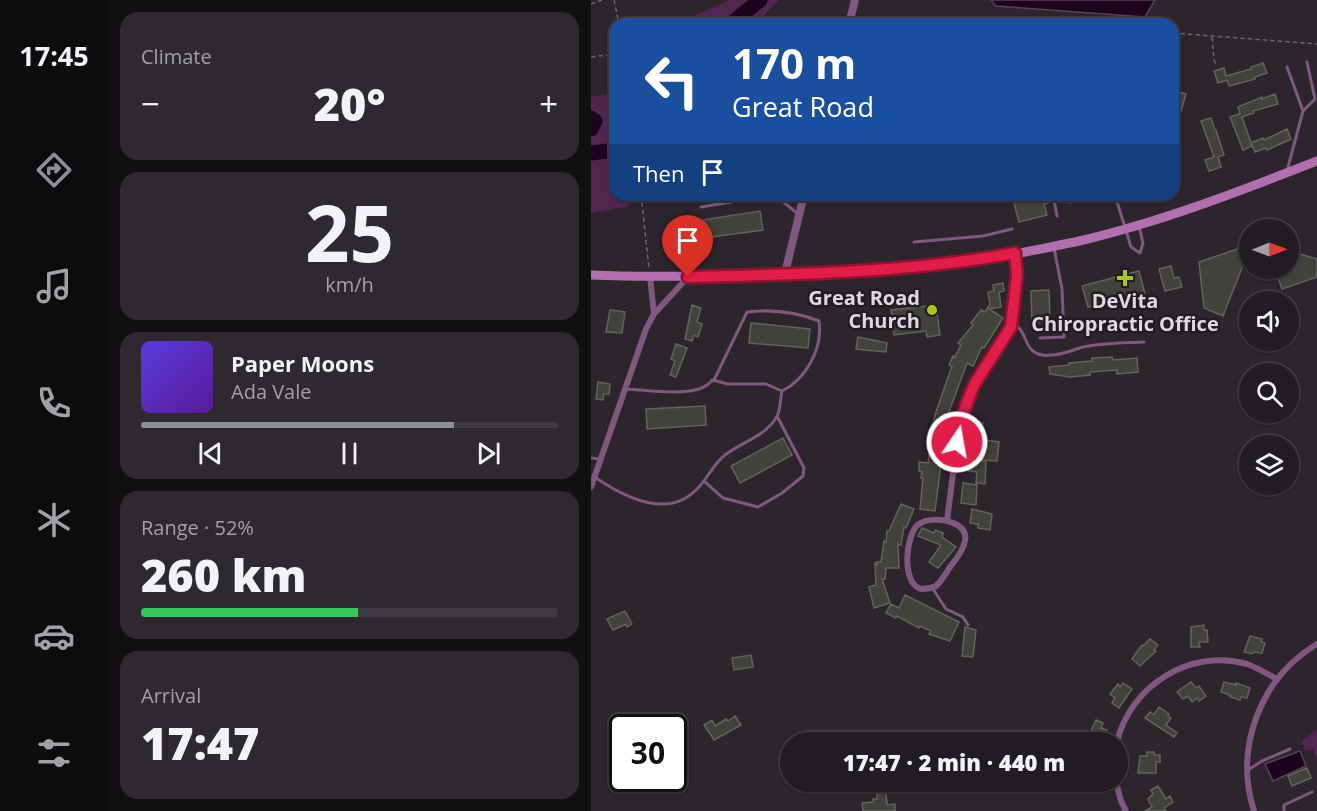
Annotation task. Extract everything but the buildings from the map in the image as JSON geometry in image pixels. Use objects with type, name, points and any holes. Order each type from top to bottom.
[{"type":"main road","points":[[591,275],[688,277],[972,261],[1053,246],[1139,224],[1230,195],[1317,161]]},
{"type":"street","points":[[850,18],[855,0]]},
{"type":"street","points":[[785,273],[801,201]]},
{"type":"street","points":[[947,520],[962,416],[974,385],[1008,333],[1012,322],[1017,275],[1015,253]]},
{"type":"street","points":[[650,277],[654,314]]},
{"type":"street","points":[[591,487],[646,329],[654,314],[688,277]]},
{"type":"street","points":[[947,520],[962,530],[965,544],[940,582],[924,589],[917,587],[909,577],[911,537],[915,528],[923,522],[947,520]]},
{"type":"street","points":[[1254,811],[1246,771],[1251,733],[1260,708],[1277,679],[1292,662],[1317,644]]},
{"type":"street","points":[[1120,732],[1138,699],[1164,676],[1179,669],[1205,662],[1233,662],[1254,667],[1277,679]]},
{"type":"street","points":[[1119,792],[1126,811]]},
{"type":"lane","points":[[1287,173],[1303,111],[1315,99],[1307,62]]},
{"type":"lane","points":[[1287,67],[1303,111]]},
{"type":"lane","points":[[701,207],[738,201]]},
{"type":"lane","points":[[782,201],[800,215]]},
{"type":"lane","points":[[1054,201],[1057,216]]},
{"type":"lane","points":[[1117,201],[1131,247],[1140,253],[1143,243],[1139,224]]},
{"type":"lane","points":[[914,242],[983,236],[1012,229]]},
{"type":"lane","points":[[1040,338],[1064,337],[1062,289],[1053,246]]},
{"type":"lane","points":[[625,389],[698,390],[707,386],[726,358],[747,312],[764,310],[800,314],[819,321],[819,340],[809,365],[797,382],[781,391]]},
{"type":"lane","points":[[1012,322],[1025,335],[1029,348],[1043,355],[1053,355],[1091,346],[1144,342]]},
{"type":"lane","points":[[712,380],[728,384],[766,384],[781,391]]},
{"type":"lane","points":[[594,478],[628,496],[665,505],[681,500],[695,492],[722,457],[761,434],[777,416],[781,391]]},
{"type":"lane","points":[[704,481],[723,498],[758,507],[782,493],[803,476],[804,468],[777,416]]},
{"type":"lane","points":[[591,458],[600,459]]},
{"type":"lane","points":[[933,587],[946,609],[963,618],[968,625]]},
{"type":"lane","points":[[1246,771],[1262,761],[1290,750]]},
{"type":"lane","points":[[1284,811],[1284,805],[1312,792]]},
{"type":"path","points":[[591,4],[603,0]]},
{"type":"path","points":[[615,0],[617,18]]},
{"type":"path","points":[[1179,33],[1317,44]]},
{"type":"path","points":[[1211,36],[1216,64]]},
{"type":"path","points":[[591,57],[609,55]]},
{"type":"path","points":[[642,201],[650,277]]},
{"type":"shaded area","points":[[730,0],[779,0],[762,18],[690,18]]},
{"type":"shaded area","points":[[991,0],[1155,0],[1145,17],[996,6]]},
{"type":"shaded area","points":[[609,94],[609,201],[628,201],[629,206],[591,213],[591,97]]},
{"type":"shaded area","points":[[1317,730],[1317,760],[1313,749],[1305,751],[1302,740]]},
{"type":"shaded area","points":[[1300,751],[1306,766],[1273,781],[1265,764]]},
{"type":"waterway","points":[[738,18],[760,0]]},
{"type":"waterway","points":[[591,118],[595,121],[591,129]]},
{"type":"waterway","points":[[591,153],[609,151]]},
{"type":"place","name":"DeVita Chiropractic Office","points":[[1125,278]]},
{"type":"place","name":"Great Road Church","points":[[932,310]]},
{"type":"route","points":[[688,277],[908,267],[972,261],[1015,253],[1017,275],[1011,327],[974,385],[962,416],[957,442]]}]
